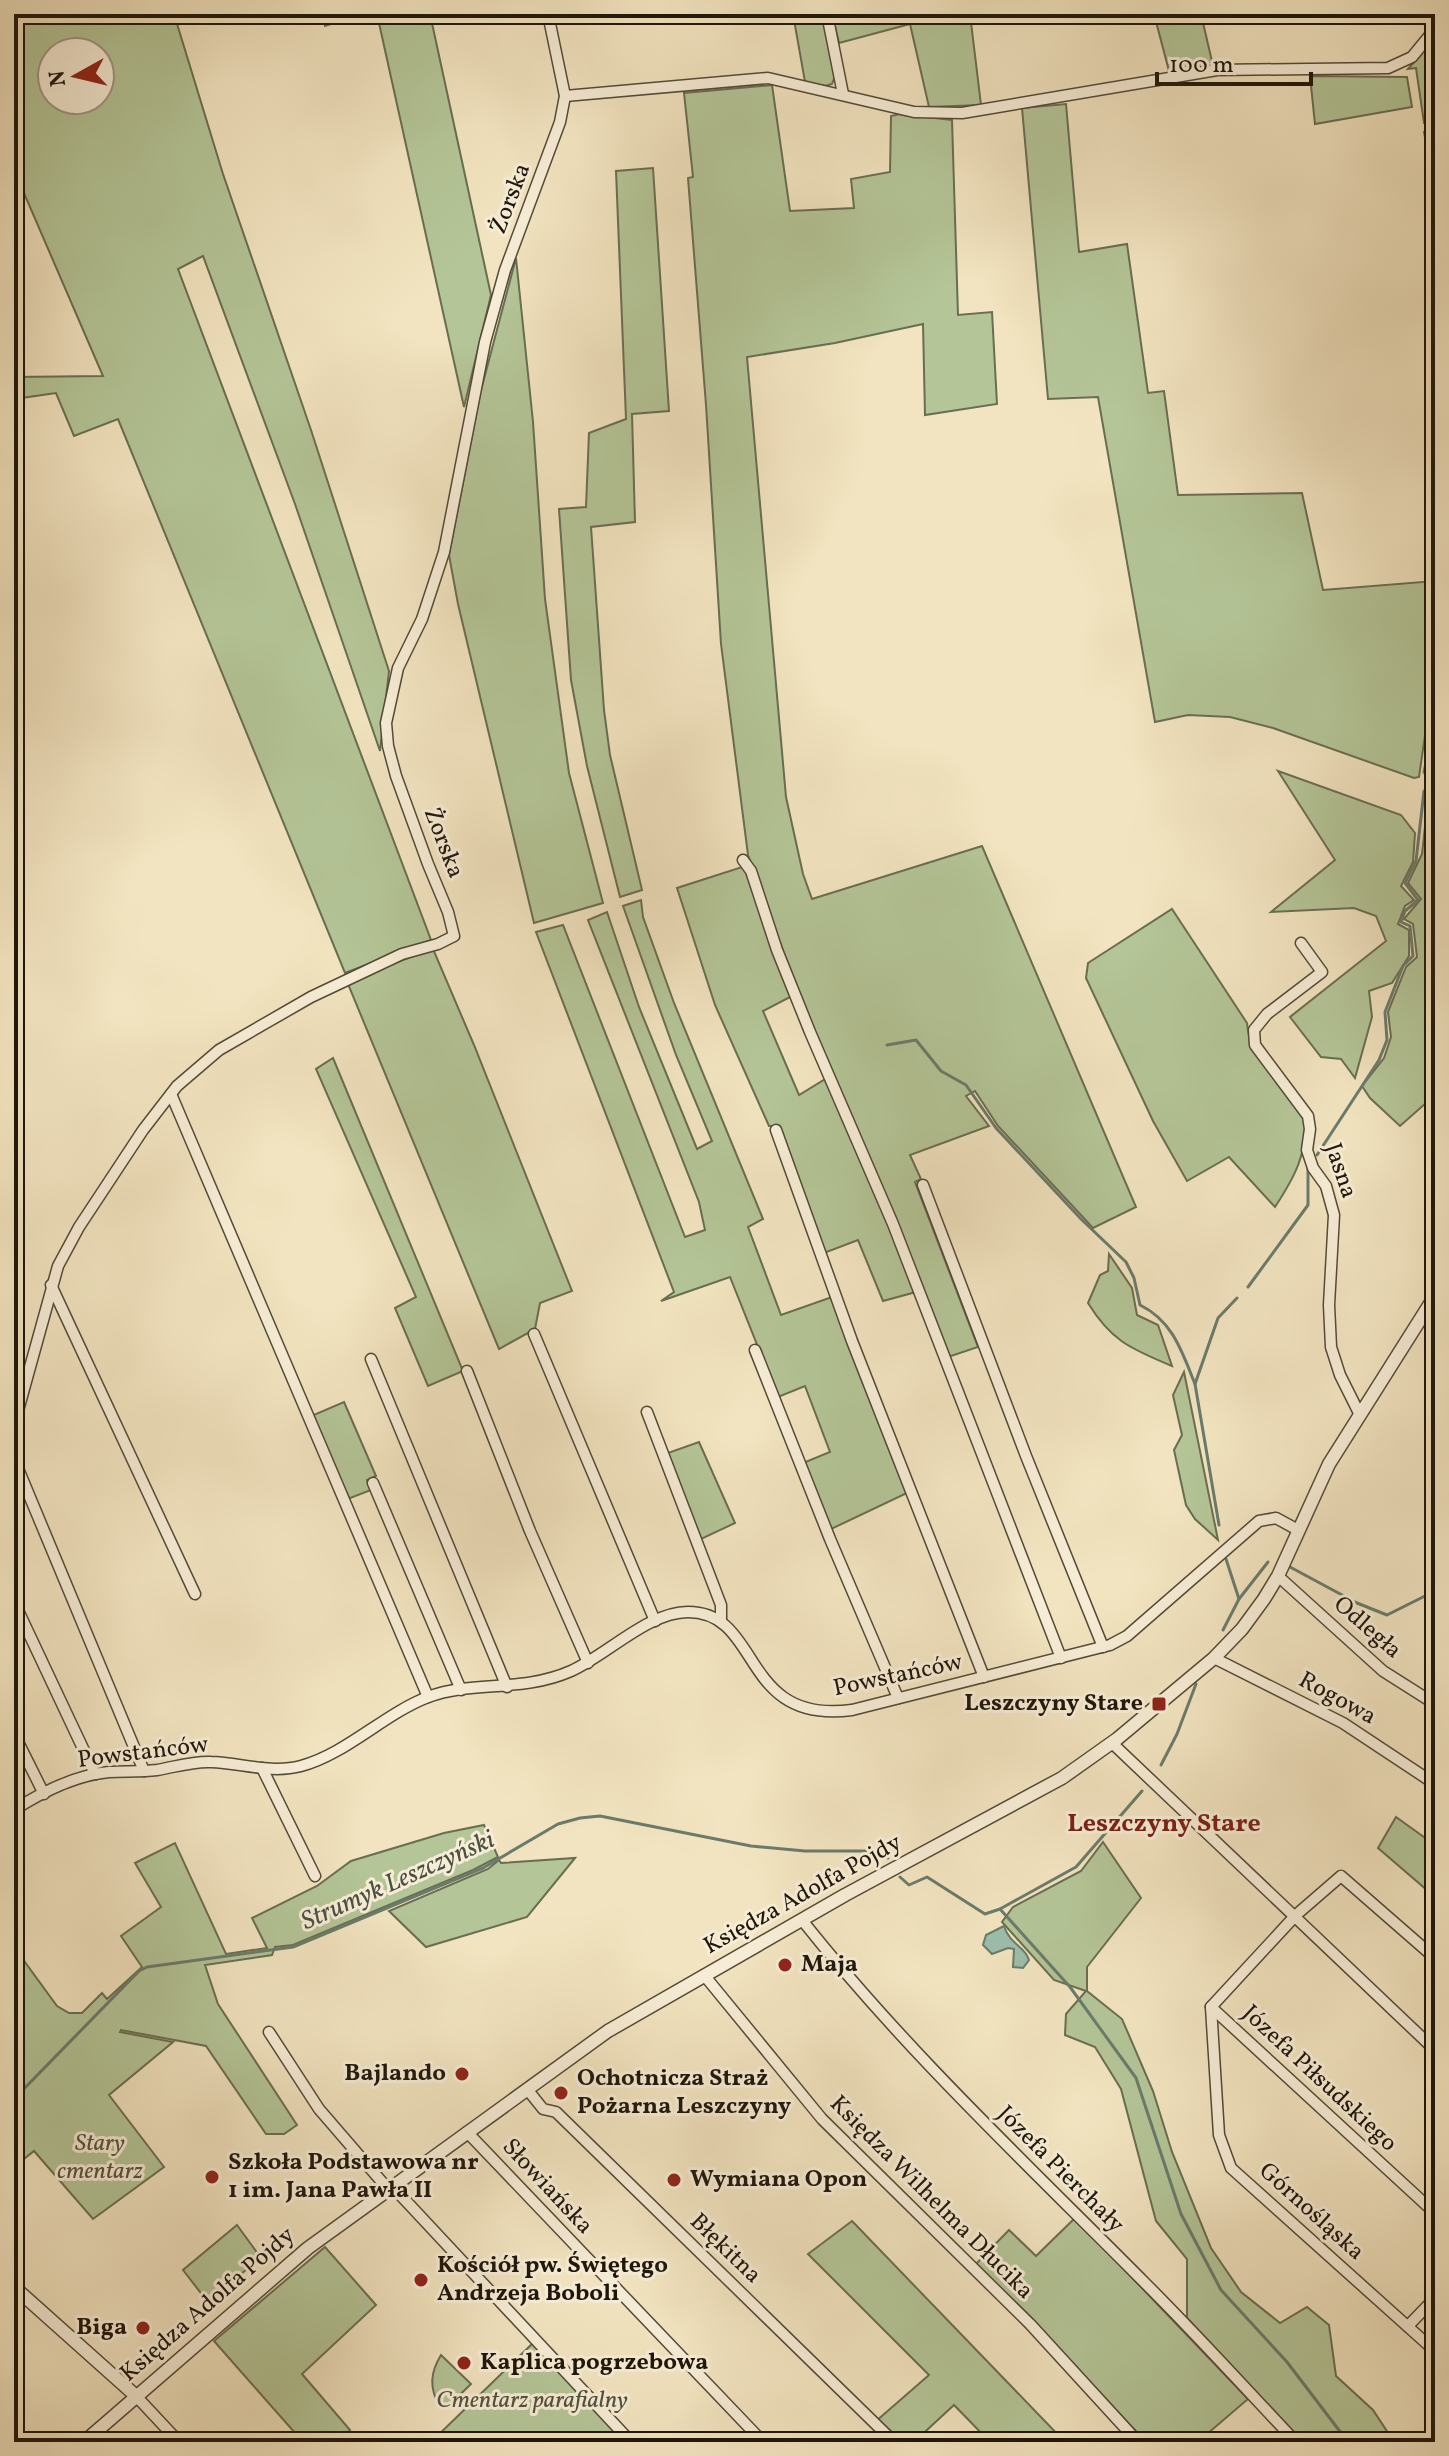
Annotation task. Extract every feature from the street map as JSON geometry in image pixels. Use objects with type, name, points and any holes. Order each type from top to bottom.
[{"type":"street","points":[[548,14],[565,96],[768,78],[914,112],[962,113],[1217,70],[1388,68],[1412,57],[1435,29]]},
{"type":"street","points":[[827,14],[843,94]]},
{"type":"street","name":"Żorska","points":[[14,1425],[51,1285],[79,1227],[143,1130],[171,1094],[219,1050],[311,997],[402,954],[454,936],[448,912],[396,776],[388,746],[388,708],[398,668],[422,619],[444,552],[485,342],[517,234],[555,140],[565,96]]},
{"type":"street","points":[[743,860],[751,871],[767,923],[805,1018],[893,1224],[1061,1658]]},
{"type":"street","name":"Jasna","points":[[1301,943],[1322,972],[1267,1014],[1254,1030],[1255,1045],[1308,1116],[1307,1150],[1313,1168],[1326,1186],[1334,1215],[1329,1305],[1331,1347],[1340,1375],[1359,1413]]},
{"type":"street","points":[[171,1094],[428,1697]]},
{"type":"street","points":[[776,1130],[852,1341],[984,1677]]},
{"type":"street","points":[[923,1185],[1026,1456],[1103,1647]]},
{"type":"street","points":[[51,1285],[195,1594]]},
{"type":"street","name":"Księdza Adolfa Pojdy","points":[[84,2442],[292,2260],[631,2016],[1062,1778],[1112,1743],[1214,1658],[1242,1629],[1278,1576],[1329,1464],[1435,1296]]},
{"type":"street","points":[[534,1334],[655,1621]]},
{"type":"street","points":[[755,1350],[830,1539],[898,1698]]},
{"type":"street","points":[[371,1359],[507,1687]]},
{"type":"street","points":[[467,1371],[524,1517],[588,1663]]},
{"type":"street","points":[[647,1412],[721,1605],[721,1621]]},
{"type":"street","points":[[14,1459],[144,1771]]},
{"type":"street","points":[[373,1483],[461,1690]]},
{"type":"street","name":"Powstańców","points":[[14,1810],[44,1794],[95,1774],[144,1771],[202,1761],[262,1768],[292,1768],[313,1762],[428,1697],[461,1690],[546,1681],[588,1663],[671,1614],[690,1612],[721,1621],[732,1630],[768,1685],[796,1704],[819,1711],[838,1712],[1103,1647],[1127,1636],[1259,1521],[1276,1518],[1298,1530]]},
{"type":"street","name":"Odległa","points":[[1278,1576],[1383,1671],[1435,1704]]},
{"type":"street","points":[[14,1602],[95,1774]]},
{"type":"street","name":"Rogowa","points":[[1214,1658],[1343,1723],[1435,1784]]},
{"type":"street","points":[[14,1734],[44,1794]]},
{"type":"street","points":[[1112,1743],[1435,2050]]},
{"type":"street","points":[[262,1768],[315,1876]]},
{"type":"street","points":[[1211,2007],[1296,1915],[1341,1876],[1435,1958]]},
{"type":"street","name":"Józefa Pierchały","points":[[802,1920],[842,1970],[965,2104],[1147,2285],[1296,2442]]},
{"type":"street","name":"Księdza Wilhelma Dłucika","points":[[704,1975],[822,2119],[1030,2324],[1138,2442]]},
{"type":"street","name":"Józefa Piłsudskiego","points":[[1211,2007],[1435,2213]]},
{"type":"street","name":"Górnośląska","points":[[1211,2007],[1219,2135],[1231,2168],[1435,2351]]},
{"type":"street","points":[[269,2032],[319,2109],[631,2442]]},
{"type":"street","name":"Błękitna","points":[[527,2089],[543,2109],[556,2112],[894,2442]]},
{"type":"street","name":"Słowiańska","points":[[467,2132],[763,2442]]},
{"type":"street","points":[[14,2287],[136,2396],[179,2442]]},
{"type":"street","points":[[1408,2326],[1435,2298]]},
{"type":"green space","points":[[14,14],[174,14],[223,174],[389,671],[380,751],[295,504],[203,256],[178,269],[431,940],[345,973],[118,419],[74,436],[56,393],[14,399],[14,377],[103,376],[14,170]]},
{"type":"green space","points":[[294,14],[362,14],[325,26],[323,15],[296,23]]},
{"type":"green space","points":[[377,14],[430,14],[491,295],[464,407]]},
{"type":"green space","points":[[793,14],[824,14],[835,76],[832,84],[825,86],[805,82]]},
{"type":"green space","points":[[832,14],[970,14],[981,105],[929,107],[910,24],[839,43]]},
{"type":"green space","points":[[1154,14],[1201,14],[1214,70],[1169,71]]},
{"type":"green space","points":[[1435,38],[1435,119],[1424,123],[1416,68],[1408,69]]},
{"type":"green space","points":[[1310,76],[1407,77],[1412,107],[1315,124]]},
{"type":"green space","points":[[772,85],[790,211],[854,208],[851,179],[890,172],[891,116],[900,114],[952,120],[958,315],[992,312],[997,404],[925,415],[923,324],[835,343],[747,357],[786,797],[803,874],[812,899],[982,846],[1136,1207],[1093,1228],[998,1126],[975,1091],[966,1096],[989,1126],[910,1155],[921,1179],[915,1182],[978,1347],[948,1357],[894,1217],[798,992],[748,855],[721,644],[688,178],[693,177],[684,93]]},
{"type":"green space","points":[[1066,104],[1079,252],[1127,244],[1148,393],[1164,391],[1178,495],[1302,493],[1323,590],[1435,581],[1435,700],[1429,708],[1419,777],[1414,778],[1273,728],[1230,717],[1188,715],[1155,722],[1098,397],[1048,399],[1022,108]]},
{"type":"green space","points":[[1435,128],[1435,192],[1424,132]]},
{"type":"green space","points":[[653,168],[669,411],[632,414],[635,522],[591,527],[610,755],[642,890],[620,897],[587,766],[571,680],[559,509],[586,507],[589,433],[626,419],[616,171]]},
{"type":"green space","points":[[516,258],[533,422],[545,599],[569,773],[603,903],[534,923],[449,555],[480,394]]},
{"type":"green space","points":[[1278,771],[1401,815],[1415,833],[1413,862],[1401,886],[1414,900],[1405,906],[1398,924],[1409,930],[1409,956],[1392,983],[1369,991],[1372,1017],[1355,1078],[1341,1059],[1321,1057],[1290,1017],[1386,941],[1376,916],[1354,908],[1271,912],[1335,860]]},
{"type":"green space","points":[[1430,780],[1435,782],[1435,1095],[1400,1126],[1370,1098],[1362,1086],[1384,1058],[1391,1037],[1388,1012],[1406,967],[1417,957],[1413,924],[1404,919],[1421,899],[1408,883],[1422,854]]},
{"type":"green space","points":[[742,867],[747,871],[792,996],[763,1011],[799,1095],[827,1078],[916,1292],[883,1301],[858,1240],[824,1253],[780,1126],[769,1126],[715,1005],[677,888]]},
{"type":"green space","points":[[641,900],[643,917],[674,1003],[763,1219],[748,1227],[781,1315],[832,1297],[907,1493],[829,1530],[803,1463],[830,1452],[805,1386],[778,1397],[730,1277],[661,1301],[674,1292],[536,932],[563,925],[685,1237],[705,1230],[699,1202],[588,920],[607,912],[639,1007],[697,1149],[712,1141],[676,1055],[623,906]]},
{"type":"green space","points":[[1172,909],[1247,1023],[1250,1043],[1304,1115],[1302,1153],[1275,1207],[1229,1157],[1187,1181],[1153,1121],[1086,978],[1088,963]]},
{"type":"green space","points":[[433,949],[572,1291],[540,1303],[535,1329],[499,1349],[348,984]]},
{"type":"green space","points":[[333,1058],[463,1371],[428,1386],[395,1308],[416,1297],[316,1069]]},
{"type":"green space","points":[[1109,1254],[1132,1288],[1137,1315],[1158,1325],[1172,1366],[1124,1343],[1106,1327],[1088,1303],[1100,1275],[1108,1271]]},
{"type":"green space","points":[[1184,1372],[1218,1540],[1195,1519],[1186,1505],[1174,1450],[1182,1435],[1173,1395]]},
{"type":"green space","points":[[344,1402],[376,1476],[367,1480],[371,1490],[345,1500],[309,1417]]},
{"type":"green space","points":[[699,1442],[735,1523],[699,1540],[665,1454]]},
{"type":"green space","points":[[1396,1817],[1435,1845],[1435,1897],[1378,1848]]},
{"type":"green space","name":"Stary cmentarz","points":[[484,1825],[498,1857],[473,1870],[293,1945],[275,1947],[272,1955],[205,1965],[218,2004],[297,2125],[284,2134],[266,2134],[206,2046],[121,2030],[173,2042],[109,2095],[164,2167],[93,2219],[34,2151],[14,2167],[14,1947],[57,2006],[69,2013],[82,2013],[102,1993],[107,1999],[142,1967],[121,1936],[161,1907],[135,1863],[175,1843],[226,1954],[267,1948],[252,1918],[317,1886],[351,1861],[444,1833]]},
{"type":"green space","points":[[1103,1842],[1141,1898],[1087,1967],[1087,1991],[1122,2019],[1153,2091],[1172,2152],[1211,2248],[1241,2292],[1280,2323],[1307,2307],[1329,2325],[1336,2376],[1373,2410],[1394,2442],[1303,2442],[1187,2318],[1187,2259],[1156,2221],[1121,2089],[1095,2047],[1065,2035],[1066,2014],[1086,1991],[1054,1980],[1002,1922],[1013,1907],[1081,1871]]},
{"type":"green space","points":[[575,1858],[527,1917],[426,1947],[389,1911],[488,1869],[499,1860],[501,1863]]},
{"type":"green space","points":[[1075,2218],[1248,2399],[1207,2434],[1214,2442],[1146,2442],[976,2264],[1009,2230],[1036,2256]]},
{"type":"green space","points":[[852,2221],[1065,2442],[990,2442],[954,2405],[914,2442],[898,2442],[875,2422],[929,2375],[808,2254]]},
{"type":"green space","points":[[237,2225],[261,2258],[207,2301],[183,2270]]},
{"type":"green space","points":[[325,2247],[376,2305],[302,2374],[350,2430],[341,2440],[334,2437],[327,2442],[303,2442],[214,2341]]},
{"type":"green space","name":"Cmentarz parafialny","points":[[534,2342],[626,2442],[431,2442]]},
{"type":"green space","points":[[441,2355],[471,2384],[445,2409],[440,2407],[433,2387],[433,2374]]},
{"type":"shaded area","points":[[1004,1926],[1027,1955],[1029,1960],[1023,1968],[1013,1967],[1014,1949],[992,1954],[983,1945],[986,1935]]},
{"type":"waterway","points":[[1426,775],[1424,772],[1435,722]]},
{"type":"waterway","points":[[1317,1155],[1379,1060],[1387,1040],[1385,1012],[1403,966],[1413,956],[1410,926],[1401,922],[1405,911],[1418,900],[1405,883],[1416,861],[1424,791]]},
{"type":"waterway","points":[[887,1045],[916,1040],[941,1071],[966,1085],[996,1128],[1126,1262],[1134,1278],[1140,1305],[1168,1329],[1181,1349],[1195,1384]]},
{"type":"waterway","points":[[1248,1287],[1308,1205],[1308,1168]]},
{"type":"waterway","points":[[1219,1525],[1195,1384],[1218,1318],[1237,1298]]},
{"type":"waterway","points":[[1223,1630],[1239,1599],[1226,1559]]},
{"type":"waterway","points":[[1239,1599],[1268,1562]]},
{"type":"waterway","points":[[1290,1567],[1357,1603],[1387,1615],[1435,1588]]},
{"type":"waterway","points":[[1161,1765],[1196,1684]]},
{"type":"waterway","points":[[900,1877],[909,1885],[927,1877],[985,1914],[1000,1909],[1076,1867],[1142,1791]]},
{"type":"waterway","name":"Strumyk Leszczyński","points":[[14,2099],[139,1971],[147,1967],[293,1947],[483,1868],[558,1824],[600,1816],[751,1846],[805,1851],[866,1851],[888,1858]]},
{"type":"waterway","points":[[1000,1909],[1070,1987],[1136,2078],[1181,2214],[1221,2290],[1287,2362],[1348,2442]]},
{"type":"place","name":"Leszczyny Stare","points":[[1159,1704]]},
{"type":"place","name":"Maja","points":[[785,1965]]},
{"type":"place","name":"Bajlando","points":[[462,2074]]},
{"type":"place","name":"Ochotnicza Straż Pożarna Leszczyny","points":[[561,2093]]},
{"type":"place","name":"Szkoła Podstawowa nr 1 im. Jana Pawła II","points":[[212,2177]]},
{"type":"place","name":"Wymiana Opon","points":[[674,2180]]},
{"type":"place","name":"Kościół pw. Świętego Andrzeja Boboli","points":[[421,2280]]},
{"type":"place","name":"Biga","points":[[143,2328]]},
{"type":"place","name":"Kaplica pogrzebowa","points":[[464,2363]]},
{"type":"district","name":"Leszczyny Stare","points":[[1164,1824]]}]
